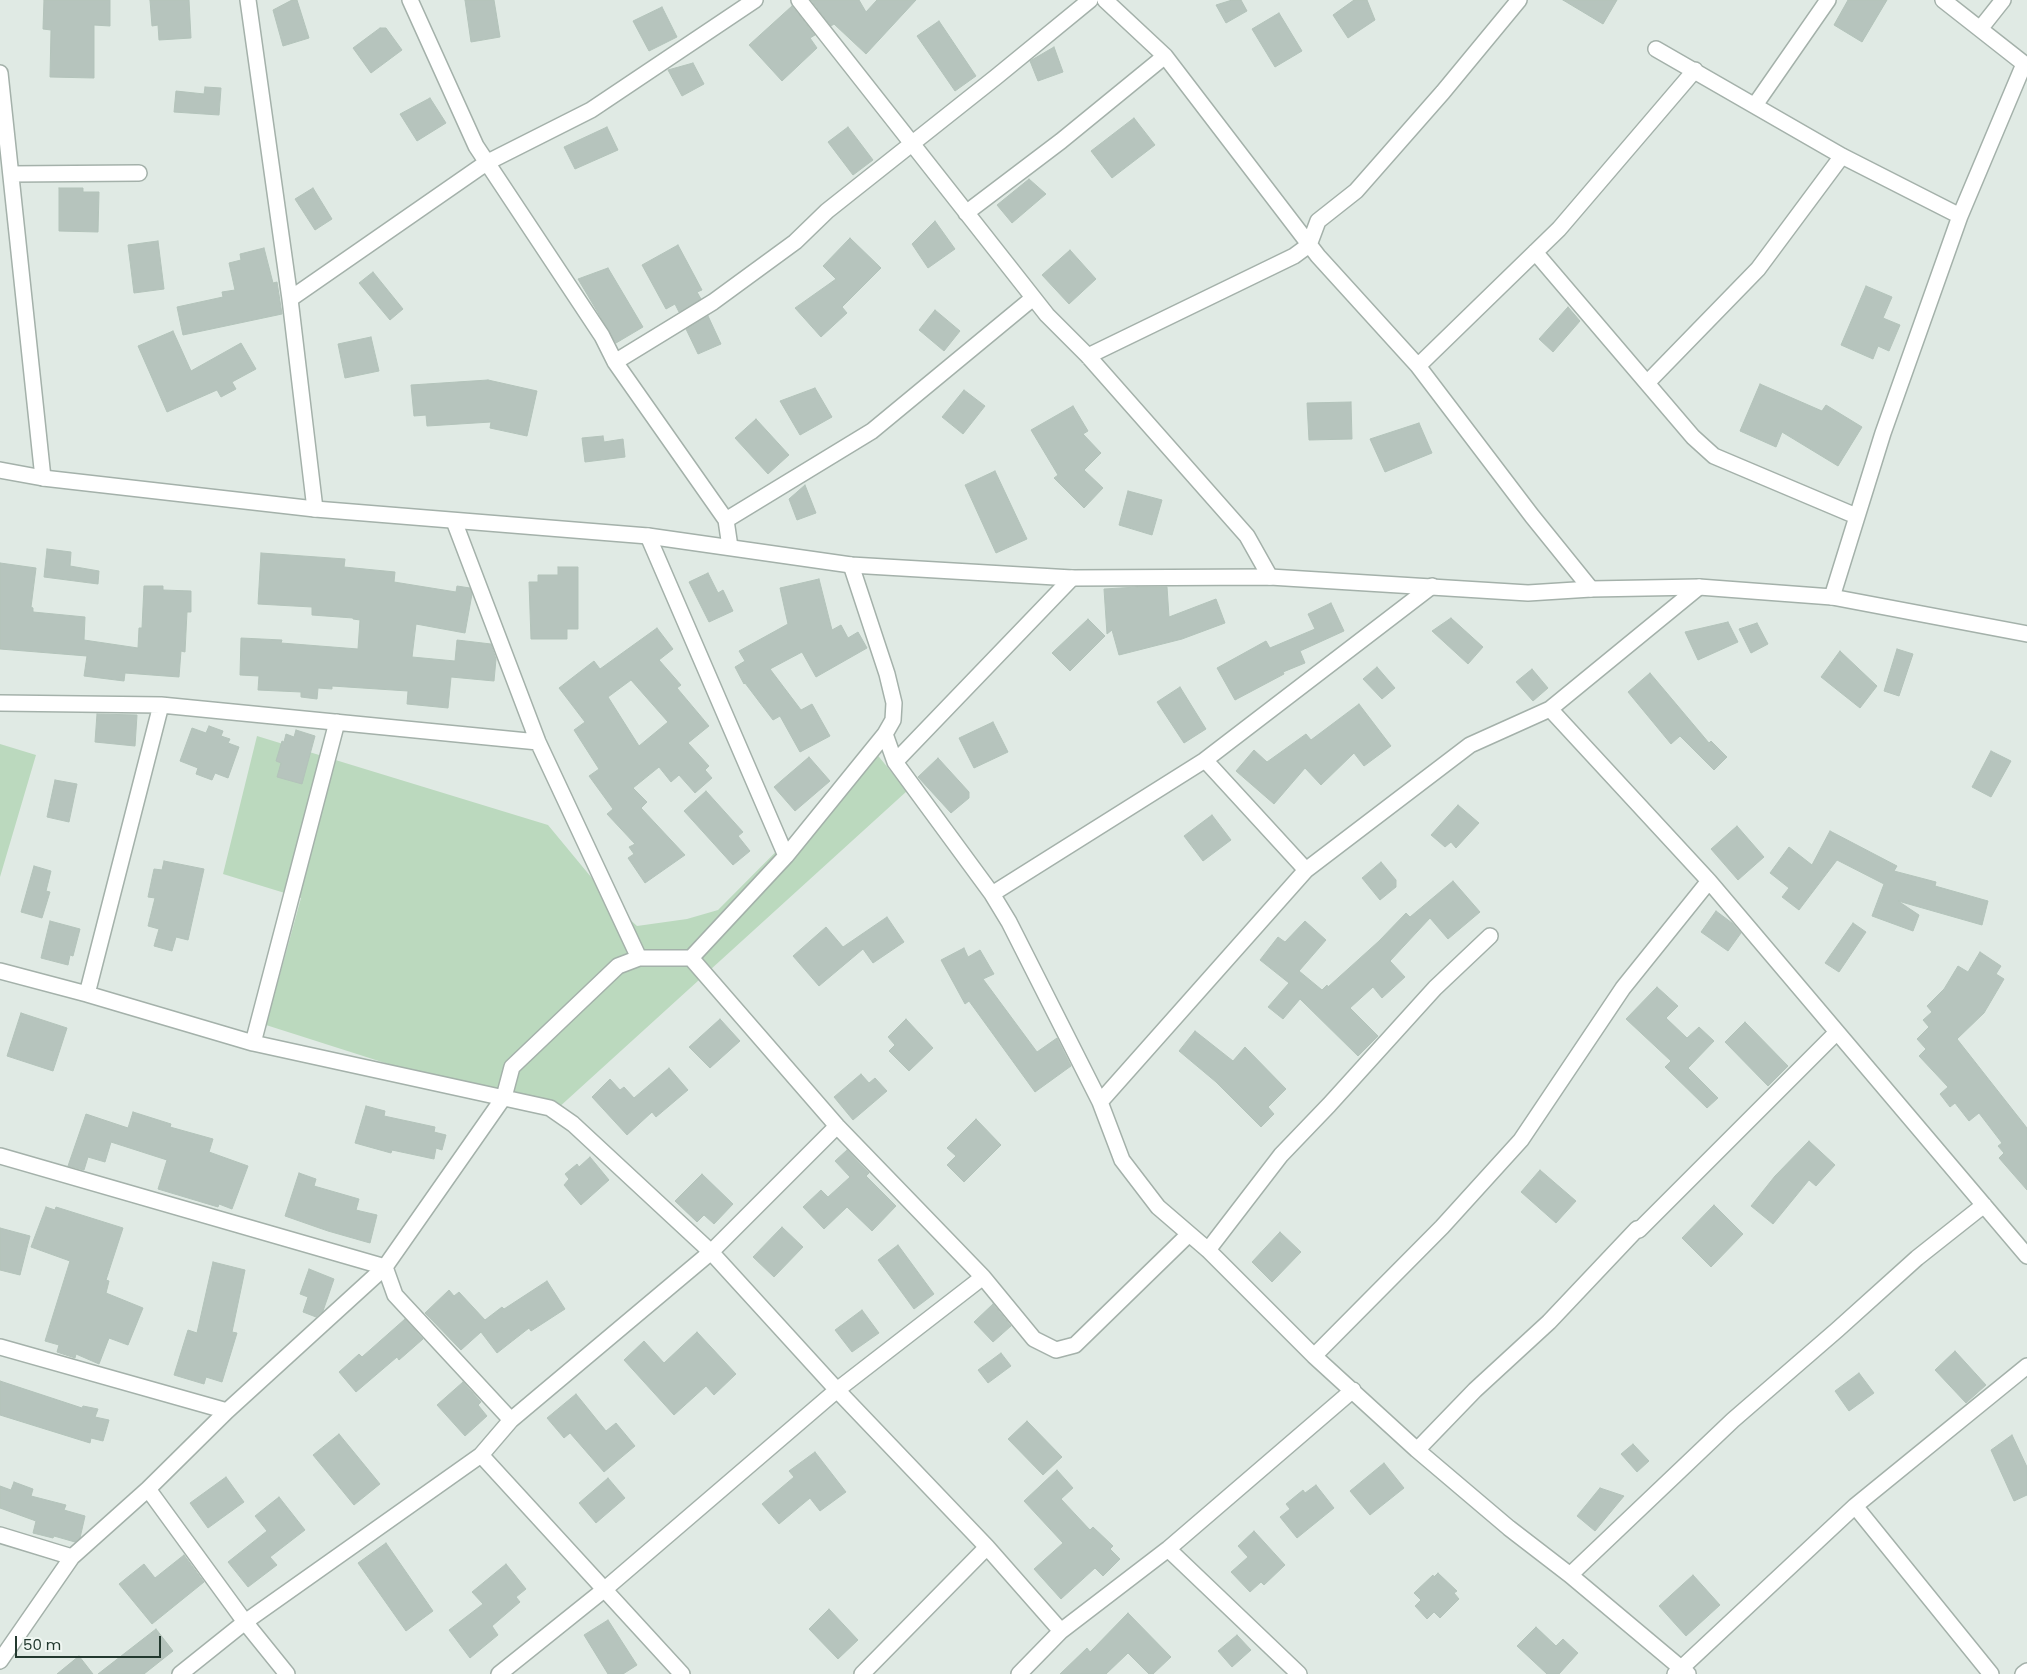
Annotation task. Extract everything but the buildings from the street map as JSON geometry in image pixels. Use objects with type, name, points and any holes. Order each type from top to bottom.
[{"type":"street","points":[[248,0],[290,299],[315,509]]},
{"type":"street","points":[[410,0],[476,146],[602,336],[615,362],[726,520],[730,546]]},
{"type":"street","points":[[290,299],[487,162],[590,110],[755,0]]},
{"type":"street","points":[[799,0],[1034,298],[1088,356],[1247,536],[1270,577]]},
{"type":"street","points":[[615,362],[713,302],[795,242],[827,211],[1090,0]]},
{"type":"street","points":[[1105,0],[1165,56],[1309,245],[1418,366],[1532,516],[1591,589]]},
{"type":"street","points":[[1088,356],[1294,256],[1309,245],[1318,220],[1356,190],[1443,92],[1519,0]]},
{"type":"street","points":[[1755,106],[1828,0]]},
{"type":"street","points":[[1832,597],[1883,433],[1960,216],[2025,65],[1943,0]]},
{"type":"street","points":[[1980,29],[2003,0]]},
{"type":"street","points":[[1656,49],[1842,156],[1960,216]]},
{"type":"street","points":[[966,213],[1061,141],[1165,56]]},
{"type":"street","points":[[1418,366],[1559,229],[1694,70]]},
{"type":"street","points":[[0,73],[43,478]]},
{"type":"street","points":[[1647,384],[1758,269],[1842,156]]},
{"type":"street","points":[[11,174],[139,173]]},
{"type":"street","points":[[1535,252],[1693,437],[1714,456],[1856,516]]},
{"type":"street","points":[[726,520],[872,431],[1034,298]]},
{"type":"street","points":[[0,470],[43,478],[315,509],[648,536],[730,546],[851,565],[1072,578],[1270,577],[1528,593],[1591,589],[1699,587],[1832,597],[2027,634]]},
{"type":"street","points":[[454,521],[538,742],[639,958]]},
{"type":"street","points":[[648,536],[786,856]]},
{"type":"street","points":[[0,1661],[72,1557],[148,1489],[227,1411],[386,1267],[504,1097],[512,1067],[618,966],[639,958],[691,958],[786,856],[885,734],[893,720],[894,704],[887,674],[851,565]]},
{"type":"street","points":[[894,762],[1072,578]]},
{"type":"street","points":[[992,894],[1205,760],[1432,586]]},
{"type":"street","points":[[1100,1102],[1306,870],[1470,745],[1550,709],[1699,587]]},
{"type":"street","points":[[0,703],[161,705],[538,742]]},
{"type":"street","points":[[88,994],[161,705]]},
{"type":"street","points":[[1550,709],[1709,881],[2027,1256]]},
{"type":"street","points":[[253,1044],[338,722]]},
{"type":"street","points":[[885,734],[894,762],[992,894],[1100,1102],[1122,1160],[1158,1206],[1208,1250],[1314,1356],[1417,1450],[1509,1528],[1570,1575],[1682,1672],[1855,1506],[2027,1366]]},
{"type":"street","points":[[1205,760],[1306,870]]},
{"type":"street","points":[[1314,1356],[1442,1226],[1521,1140],[1623,988],[1709,881]]},
{"type":"street","points":[[1208,1250],[1281,1155],[1435,988],[1490,936]]},
{"type":"street","points":[[691,958],[837,1126],[983,1277],[1034,1338],[1056,1350],[1075,1345],[1189,1234]]},
{"type":"street","points":[[0,971],[88,994],[253,1044],[550,1108],[573,1124],[711,1252],[837,1390],[987,1547],[1061,1631]]},
{"type":"street","points":[[1417,1450],[1475,1390],[1549,1322],[1637,1229],[1639,1230],[1837,1032]]},
{"type":"street","points":[[180,1674],[245,1622],[481,1455],[511,1420],[711,1252],[837,1126]]},
{"type":"street","points":[[0,1156],[386,1267]]},
{"type":"street","points":[[1570,1575],[1733,1420],[1916,1258],[1984,1205]]},
{"type":"street","points":[[386,1267],[395,1295],[511,1420]]},
{"type":"street","points":[[499,1674],[605,1589],[837,1390],[983,1277]]},
{"type":"street","points":[[0,1347],[227,1411]]},
{"type":"street","points":[[1020,1674],[1061,1631],[1168,1549],[1353,1390]]},
{"type":"street","points":[[481,1455],[682,1674]]},
{"type":"street","points":[[148,1489],[245,1622],[287,1674]]},
{"type":"street","points":[[1855,1506],[1991,1674]]},
{"type":"street","points":[[0,1535],[72,1557]]},
{"type":"street","points":[[862,1674],[987,1547]]},
{"type":"street","points":[[1168,1549],[1299,1674]]},
{"type":"street","points":[[2023,1674],[2027,1671]]},
{"type":"green space","points":[[257,736],[548,825],[615,906],[637,926],[687,919],[718,910],[875,752],[907,791],[557,1109],[476,1092],[266,1025],[301,898],[223,874]]},
{"type":"green space","points":[[0,744],[36,755],[0,877]]}]
